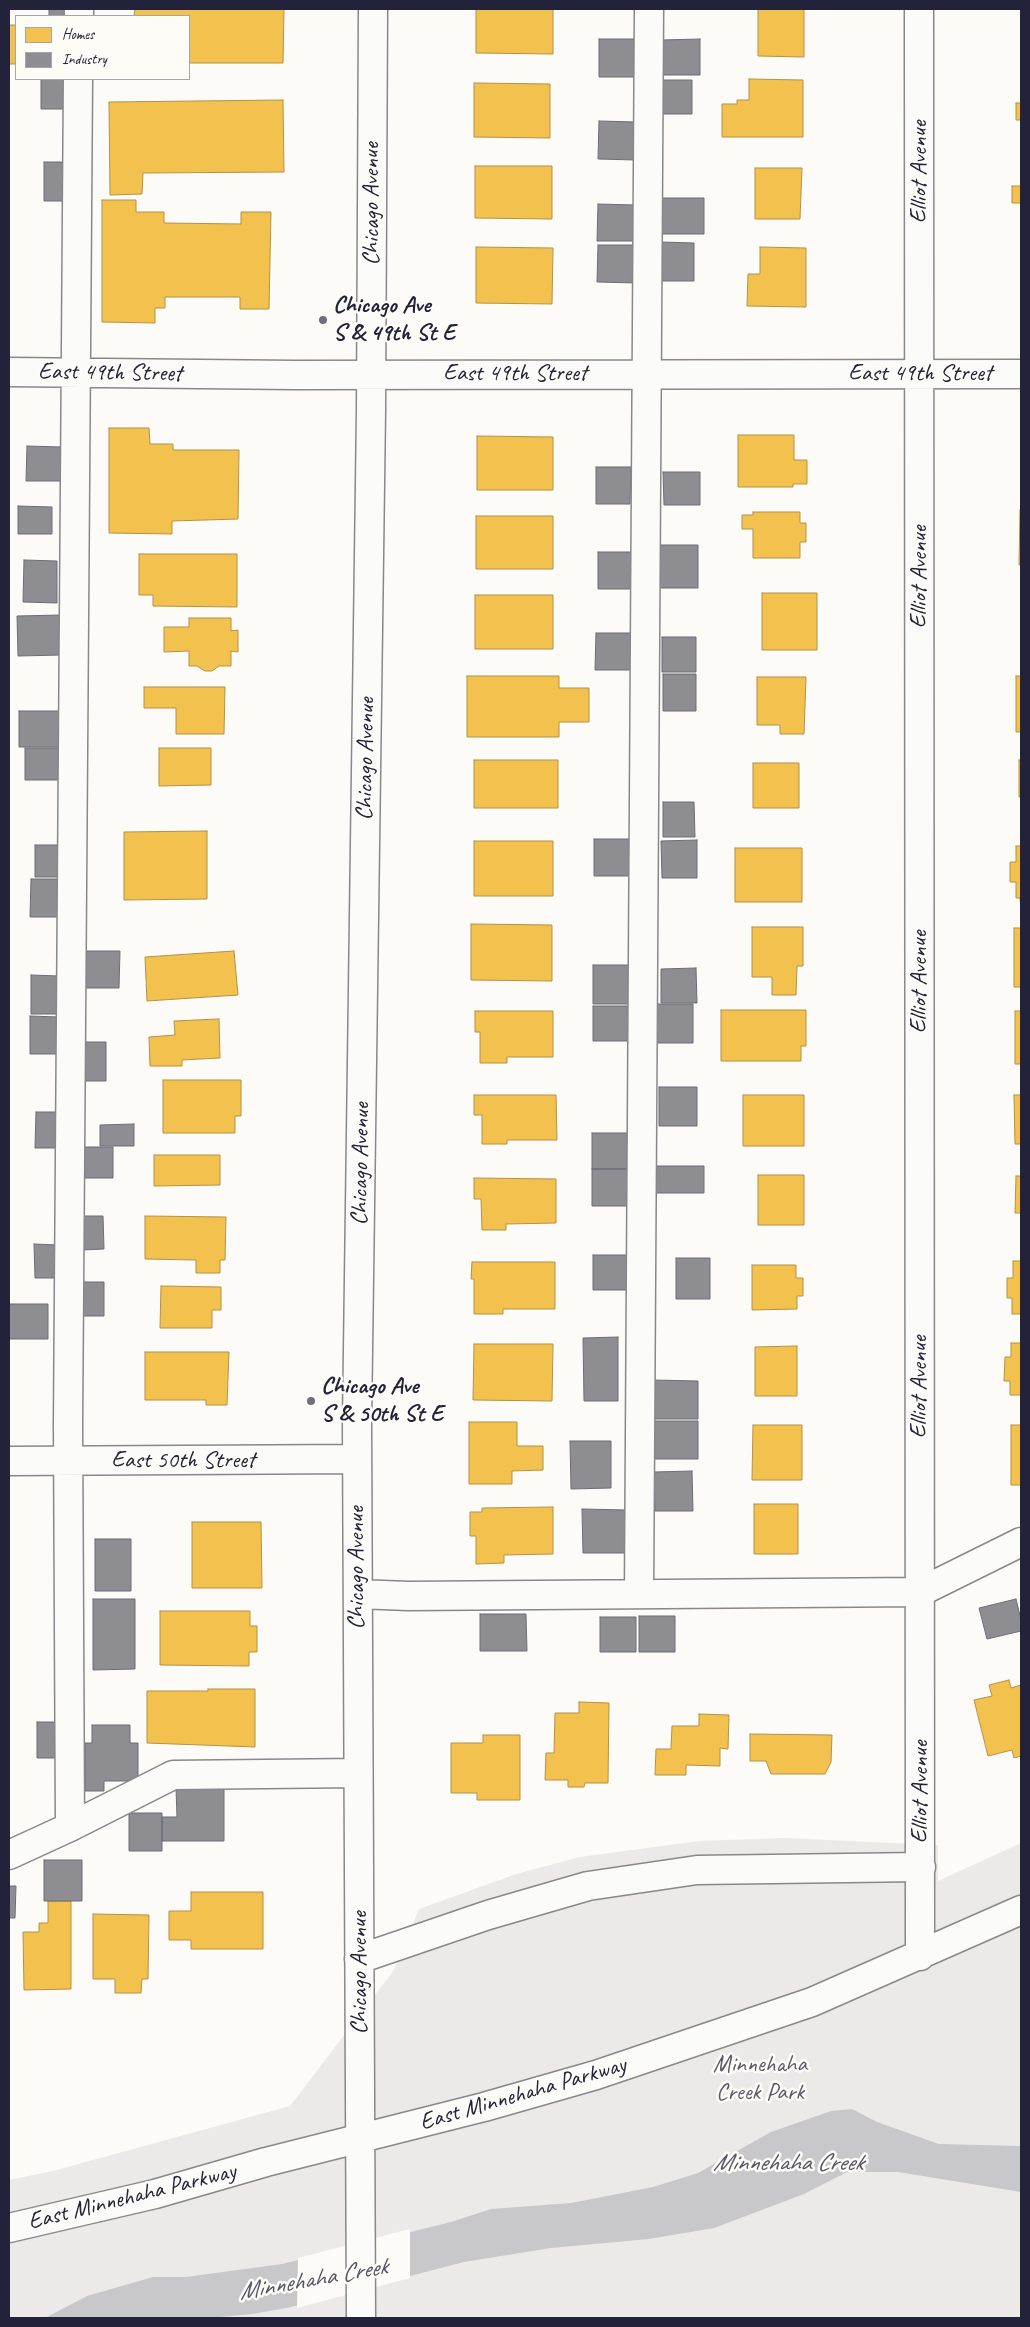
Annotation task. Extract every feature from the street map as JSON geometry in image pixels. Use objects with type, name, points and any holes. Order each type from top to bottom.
[{"type":"street","name":"Chicago Avenue","points":[[361,2318],[359,1960],[361,1925],[358,1773],[357,1459],[373,9]]},
{"type":"street","points":[[639,1593],[649,9]]},
{"type":"street","name":"Elliot Avenue","points":[[919,9],[920,1956]]},
{"type":"street","points":[[70,1827],[69,1460],[78,80]]},
{"type":"street","name":"East 49th Street","points":[[9,372],[370,375],[1021,374]]},
{"type":"street","name":"East 50th Street","points":[[9,1460],[357,1459]]},
{"type":"street","points":[[358,1594],[408,1596],[920,1592],[1021,1542]]},
{"type":"street","points":[[9,1855],[70,1827],[173,1775],[358,1773]]},
{"type":"street","points":[[359,1960],[488,1915],[588,1886],[697,1870],[921,1867]]},
{"type":"street","name":"East Minnehaha Parkway","points":[[9,2228],[155,2194],[266,2162],[484,2107],[596,2074],[812,2002],[1021,1910]]},
{"type":"green space","name":"Minnehaha Creek Park","points":[[784,1838],[938,1845],[938,1881],[1021,1843],[1021,2318],[9,2318],[9,2180],[53,2171],[290,2106],[394,1970],[419,1909],[516,1874],[580,1857],[699,1841]]},
{"type":"water","name":"Minnehaha Creek","points":[[852,2109],[877,2122],[939,2144],[1021,2146],[1021,2192],[898,2172],[847,2172],[804,2194],[714,2228],[649,2239],[551,2248],[464,2262],[287,2308],[252,2314],[208,2318],[45,2318],[87,2296],[153,2277],[186,2277],[282,2264],[451,2222],[491,2209],[571,2203],[653,2187],[698,2173],[771,2132],[831,2111]]},
{"type":"pier","points":[[410,2229],[410,2278],[297,2308],[298,2258]]},
{"type":"building: Homes","points":[[135,9],[284,9],[283,63],[190,63],[190,15],[134,15]]},
{"type":"building: Homes","points":[[476,9],[553,9],[553,54],[476,53]]},
{"type":"building: Homes","points":[[758,9],[804,9],[804,57],[758,56]]},
{"type":"building: Homes","points":[[9,25],[15,25],[15,64],[9,64]]},
{"type":"building: Homes","points":[[749,79],[803,80],[803,137],[722,137],[722,104],[737,104],[737,100],[749,100]]},
{"type":"building: Homes","points":[[474,83],[550,84],[550,138],[474,137]]},
{"type":"building: Homes","points":[[283,100],[284,172],[143,173],[142,194],[110,195],[109,102]]},
{"type":"building: Homes","points":[[1016,103],[1021,103],[1021,120],[1016,120]]},
{"type":"building: Homes","points":[[475,166],[552,166],[552,219],[475,218]]},
{"type":"building: Homes","points":[[755,168],[802,168],[800,219],[755,219]]},
{"type":"building: Homes","points":[[1012,186],[1021,186],[1021,203],[1012,203]]},
{"type":"building: Homes","points":[[102,200],[136,200],[136,212],[164,212],[164,223],[241,224],[241,212],[271,212],[269,309],[240,309],[240,297],[165,297],[165,308],[155,308],[155,323],[102,322]]},
{"type":"building: Homes","points":[[476,247],[553,248],[552,304],[476,303]]},
{"type":"building: Homes","points":[[760,247],[806,248],[806,307],[747,306],[748,274],[760,274]]},
{"type":"building: Homes","points":[[109,428],[149,428],[150,444],[173,444],[173,450],[239,450],[238,519],[172,521],[172,534],[109,533]]},
{"type":"building: Homes","points":[[738,435],[794,435],[794,460],[807,460],[807,484],[793,484],[793,487],[738,487]]},
{"type":"building: Homes","points":[[477,436],[553,437],[553,490],[477,490]]},
{"type":"building: Homes","points":[[1020,510],[1021,565],[1019,565]]},
{"type":"building: Homes","points":[[753,512],[800,512],[800,523],[806,523],[806,542],[800,542],[800,558],[753,558],[753,529],[742,529],[742,515],[753,515]]},
{"type":"building: Homes","points":[[476,516],[553,516],[553,569],[476,569]]},
{"type":"building: Homes","points":[[139,554],[237,554],[237,607],[153,606],[153,595],[139,595]]},
{"type":"building: Homes","points":[[762,593],[817,593],[817,650],[762,650]]},
{"type":"building: Homes","points":[[475,595],[553,595],[553,649],[475,649]]},
{"type":"building: Homes","points":[[189,618],[231,618],[231,631],[238,630],[238,652],[231,651],[231,666],[219,666],[212,671],[205,671],[197,666],[189,666],[189,651],[164,652],[164,627],[189,627]]},
{"type":"building: Homes","points":[[467,676],[559,676],[559,688],[589,688],[589,722],[559,722],[559,737],[467,737]]},
{"type":"building: Homes","points":[[1016,676],[1021,676],[1021,732],[1016,732]]},
{"type":"building: Homes","points":[[757,677],[806,677],[804,734],[780,734],[780,725],[757,725]]},
{"type":"building: Homes","points":[[144,687],[225,687],[224,734],[176,734],[176,708],[144,708]]},
{"type":"building: Homes","points":[[159,748],[211,748],[211,785],[159,786]]},
{"type":"building: Homes","points":[[474,760],[558,760],[558,808],[474,808]]},
{"type":"building: Homes","points":[[1019,760],[1021,760],[1021,797],[1019,797]]},
{"type":"building: Homes","points":[[753,763],[799,763],[799,808],[753,808]]},
{"type":"building: Homes","points":[[207,831],[207,899],[124,900],[124,832]]},
{"type":"building: Homes","points":[[474,841],[553,841],[553,896],[474,896]]},
{"type":"building: Homes","points":[[1016,846],[1021,846],[1021,911],[1020,898],[1016,898],[1016,882],[1010,882],[1010,862],[1016,862]]},
{"type":"building: Homes","points":[[735,848],[802,848],[802,902],[735,902]]},
{"type":"building: Homes","points":[[471,924],[552,925],[552,981],[471,980]]},
{"type":"building: Homes","points":[[752,927],[803,927],[803,966],[797,966],[796,995],[772,995],[772,977],[752,977]]},
{"type":"building: Homes","points":[[1014,928],[1021,928],[1021,987],[1014,987]]},
{"type":"building: Homes","points":[[234,951],[238,995],[147,1001],[145,957]]},
{"type":"building: Homes","points":[[721,1010],[806,1010],[806,1046],[801,1046],[801,1061],[721,1061]]},
{"type":"building: Homes","points":[[475,1011],[553,1011],[553,1057],[507,1057],[507,1063],[480,1063],[480,1032],[475,1032]]},
{"type":"building: Homes","points":[[1015,1011],[1021,1011],[1021,1064],[1015,1064]]},
{"type":"building: Homes","points":[[219,1019],[220,1058],[182,1060],[182,1066],[150,1066],[149,1037],[175,1035],[174,1021]]},
{"type":"building: Homes","points":[[163,1080],[241,1080],[241,1116],[235,1116],[235,1133],[163,1133]]},
{"type":"building: Homes","points":[[474,1095],[556,1095],[557,1140],[507,1140],[507,1144],[482,1144],[482,1115],[474,1115]]},
{"type":"building: Homes","points":[[743,1095],[804,1095],[804,1146],[743,1146]]},
{"type":"building: Homes","points":[[1014,1095],[1021,1095],[1021,1144],[1015,1144]]},
{"type":"building: Homes","points":[[154,1155],[220,1155],[220,1185],[154,1186]]},
{"type":"building: Homes","points":[[758,1175],[804,1175],[804,1225],[758,1225]]},
{"type":"building: Homes","points":[[1016,1176],[1021,1176],[1021,1213],[1015,1213]]},
{"type":"building: Homes","points":[[474,1178],[556,1179],[556,1223],[506,1224],[506,1230],[482,1230],[481,1199],[474,1199]]},
{"type":"building: Homes","points":[[145,1216],[226,1217],[225,1260],[220,1260],[220,1273],[196,1273],[196,1260],[145,1259]]},
{"type":"building: Homes","points":[[1013,1261],[1021,1261],[1021,1314],[1012,1314],[1012,1298],[1007,1298],[1007,1278],[1013,1278]]},
{"type":"building: Homes","points":[[472,1262],[555,1262],[555,1309],[503,1309],[503,1314],[474,1314],[474,1279],[471,1279]]},
{"type":"building: Homes","points":[[752,1265],[796,1265],[796,1278],[803,1278],[803,1296],[797,1296],[797,1309],[752,1310]]},
{"type":"building: Homes","points":[[161,1286],[221,1287],[221,1310],[212,1310],[212,1328],[160,1328]]},
{"type":"building: Homes","points":[[1011,1343],[1021,1343],[1021,1395],[1010,1395],[1010,1381],[1004,1381],[1005,1357],[1011,1357]]},
{"type":"building: Homes","points":[[474,1344],[553,1344],[552,1401],[473,1400]]},
{"type":"building: Homes","points":[[797,1346],[797,1396],[755,1396],[755,1347]]},
{"type":"building: Homes","points":[[145,1352],[229,1352],[227,1405],[206,1405],[206,1400],[145,1400]]},
{"type":"building: Homes","points":[[469,1422],[517,1422],[517,1446],[543,1446],[543,1470],[512,1471],[512,1484],[469,1484]]},
{"type":"building: Homes","points":[[753,1425],[802,1425],[802,1480],[752,1480]]},
{"type":"building: Homes","points":[[1011,1425],[1021,1425],[1021,1485],[1011,1485]]},
{"type":"building: Homes","points":[[754,1504],[798,1504],[798,1554],[754,1554]]},
{"type":"building: Homes","points":[[553,1507],[553,1554],[504,1555],[504,1563],[476,1564],[476,1536],[470,1536],[470,1512],[482,1512],[482,1508]]},
{"type":"building: Homes","points":[[192,1522],[261,1522],[262,1588],[192,1588]]},
{"type":"building: Homes","points":[[160,1611],[250,1611],[250,1626],[257,1626],[257,1652],[249,1652],[249,1666],[160,1665]]},
{"type":"building: Homes","points":[[1009,1680],[1011,1688],[1021,1685],[1021,1756],[1014,1758],[1012,1750],[988,1756],[974,1700],[992,1696],[989,1685]]},
{"type":"building: Homes","points":[[208,1689],[255,1689],[255,1747],[147,1743],[147,1691],[208,1691]]},
{"type":"building: Homes","points":[[579,1702],[609,1703],[608,1783],[585,1783],[584,1787],[568,1787],[568,1780],[545,1780],[546,1753],[554,1753],[555,1713],[579,1713]]},
{"type":"building: Homes","points":[[699,1714],[729,1715],[728,1749],[720,1748],[720,1766],[686,1765],[686,1775],[655,1775],[656,1749],[671,1749],[672,1726],[699,1726]]},
{"type":"building: Homes","points":[[750,1734],[832,1735],[831,1762],[825,1774],[771,1774],[766,1761],[750,1761]]},
{"type":"building: Homes","points":[[483,1735],[520,1735],[520,1800],[477,1800],[477,1793],[451,1793],[451,1743],[483,1743]]},
{"type":"building: Homes","points":[[191,1892],[263,1892],[263,1949],[191,1949],[191,1940],[169,1940],[169,1911],[191,1911]]},
{"type":"building: Homes","points":[[48,1901],[71,1901],[71,1989],[24,1990],[23,1932],[39,1932],[39,1923],[48,1923]]},
{"type":"building: Homes","points":[[93,1914],[149,1915],[148,1979],[142,1979],[141,1993],[115,1993],[115,1979],[93,1979]]},
{"type":"building: Industry","points":[[49,9],[65,9],[65,15],[49,15]]},
{"type":"building: Industry","points":[[599,39],[637,39],[637,77],[599,77]]},
{"type":"building: Industry","points":[[700,39],[700,75],[661,75],[661,40]]},
{"type":"building: Industry","points":[[41,80],[68,80],[68,109],[41,109]]},
{"type":"building: Industry","points":[[657,80],[692,80],[692,114],[657,114]]},
{"type":"building: Industry","points":[[599,121],[636,122],[635,160],[598,159]]},
{"type":"building: Industry","points":[[44,162],[68,162],[68,201],[44,201]]},
{"type":"building: Industry","points":[[658,198],[704,198],[704,234],[658,234]]},
{"type":"building: Industry","points":[[598,204],[635,205],[634,241],[597,241]]},
{"type":"building: Industry","points":[[661,242],[694,243],[694,281],[661,281]]},
{"type":"building: Industry","points":[[598,245],[636,245],[636,283],[597,282]]},
{"type":"building: Industry","points":[[27,446],[61,447],[61,481],[26,481]]},
{"type":"building: Industry","points":[[596,467],[631,467],[630,504],[596,504]]},
{"type":"building: Industry","points":[[663,472],[700,472],[700,505],[664,505]]},
{"type":"building: Industry","points":[[18,506],[52,507],[52,534],[18,534]]},
{"type":"building: Industry","points":[[657,545],[698,545],[698,588],[657,588]]},
{"type":"building: Industry","points":[[598,552],[633,552],[633,589],[598,589]]},
{"type":"building: Industry","points":[[24,560],[57,561],[57,603],[23,602]]},
{"type":"building: Industry","points":[[61,615],[62,655],[18,656],[17,616]]},
{"type":"building: Industry","points":[[596,633],[632,633],[632,670],[595,670]]},
{"type":"building: Industry","points":[[662,637],[696,637],[696,672],[662,672]]},
{"type":"building: Industry","points":[[663,674],[696,674],[696,711],[663,711]]},
{"type":"building: Industry","points":[[19,711],[62,711],[62,747],[19,747]]},
{"type":"building: Industry","points":[[25,748],[59,748],[59,780],[25,780]]},
{"type":"building: Industry","points":[[663,802],[694,802],[695,837],[663,837]]},
{"type":"building: Industry","points":[[594,839],[631,839],[631,876],[594,876]]},
{"type":"building: Industry","points":[[697,840],[697,878],[662,878],[661,841]]},
{"type":"building: Industry","points":[[35,845],[59,845],[58,877],[35,877]]},
{"type":"building: Industry","points":[[31,879],[59,879],[59,917],[30,917]]},
{"type":"building: Industry","points":[[84,951],[120,951],[119,988],[84,988]]},
{"type":"building: Industry","points":[[593,965],[630,965],[630,1004],[593,1004]]},
{"type":"building: Industry","points":[[696,968],[697,1003],[661,1003],[661,969]]},
{"type":"building: Industry","points":[[31,975],[59,976],[59,1014],[31,1014]]},
{"type":"building: Industry","points":[[656,1004],[693,1004],[693,1043],[656,1043]]},
{"type":"building: Industry","points":[[593,1006],[630,1006],[630,1041],[593,1041]]},
{"type":"building: Industry","points":[[30,1016],[59,1017],[58,1054],[30,1054]]},
{"type":"building: Industry","points":[[84,1042],[106,1042],[106,1081],[84,1081]]},
{"type":"building: Industry","points":[[659,1087],[697,1087],[697,1126],[659,1126]]},
{"type":"building: Industry","points":[[36,1112],[57,1112],[57,1148],[35,1148]]},
{"type":"building: Industry","points":[[134,1124],[134,1146],[100,1146],[100,1125]]},
{"type":"building: Industry","points":[[592,1133],[629,1133],[629,1169],[592,1169]]},
{"type":"building: Industry","points":[[82,1147],[113,1147],[113,1178],[82,1178]]},
{"type":"building: Industry","points":[[654,1166],[704,1166],[704,1193],[655,1193]]},
{"type":"building: Industry","points":[[592,1169],[629,1169],[628,1206],[592,1206]]},
{"type":"building: Industry","points":[[82,1216],[103,1216],[104,1249],[82,1250]]},
{"type":"building: Industry","points":[[34,1244],[58,1245],[58,1278],[35,1278]]},
{"type":"building: Industry","points":[[593,1255],[628,1255],[628,1290],[593,1290]]},
{"type":"building: Industry","points":[[676,1258],[710,1258],[710,1299],[676,1299]]},
{"type":"building: Industry","points":[[80,1282],[104,1282],[104,1316],[80,1316]]},
{"type":"building: Industry","points":[[9,1304],[48,1304],[48,1339],[9,1339]]},
{"type":"building: Industry","points":[[618,1337],[618,1401],[584,1401],[583,1338]]},
{"type":"building: Industry","points":[[653,1380],[698,1381],[698,1419],[653,1419]]},
{"type":"building: Industry","points":[[653,1421],[698,1421],[698,1459],[654,1459]]},
{"type":"building: Industry","points":[[570,1441],[611,1441],[611,1488],[571,1489]]},
{"type":"building: Industry","points":[[692,1471],[693,1511],[655,1511],[654,1472]]},
{"type":"building: Industry","points":[[582,1509],[627,1510],[627,1553],[583,1553]]},
{"type":"building: Industry","points":[[95,1539],[131,1539],[131,1591],[95,1591]]},
{"type":"building: Industry","points":[[93,1599],[135,1599],[135,1669],[93,1670]]},
{"type":"building: Industry","points":[[1016,1599],[1021,1620],[1021,1631],[987,1639],[979,1608]]},
{"type":"building: Industry","points":[[480,1614],[526,1614],[527,1651],[480,1651]]},
{"type":"building: Industry","points":[[639,1616],[675,1616],[675,1652],[639,1652]]},
{"type":"building: Industry","points":[[600,1617],[636,1617],[636,1652],[600,1652]]},
{"type":"building: Industry","points":[[37,1722],[60,1722],[60,1758],[37,1758]]},
{"type":"building: Industry","points":[[92,1725],[130,1725],[130,1743],[138,1743],[138,1781],[104,1781],[104,1791],[85,1791],[85,1743],[92,1743]]},
{"type":"building: Industry","points":[[176,1788],[224,1788],[224,1841],[162,1841],[162,1817],[177,1817]]},
{"type":"building: Industry","points":[[129,1813],[162,1813],[162,1851],[129,1851]]},
{"type":"building: Industry","points":[[44,1860],[82,1860],[82,1901],[44,1901]]},
{"type":"building: Industry","points":[[9,1886],[16,1886],[15,1918],[9,1918]]},
{"type":"place","name":"Chicago Ave S & 49th St E","points":[[323,320]]},
{"type":"place","name":"Chicago Ave S & 50th St E","points":[[311,1401]]}]
